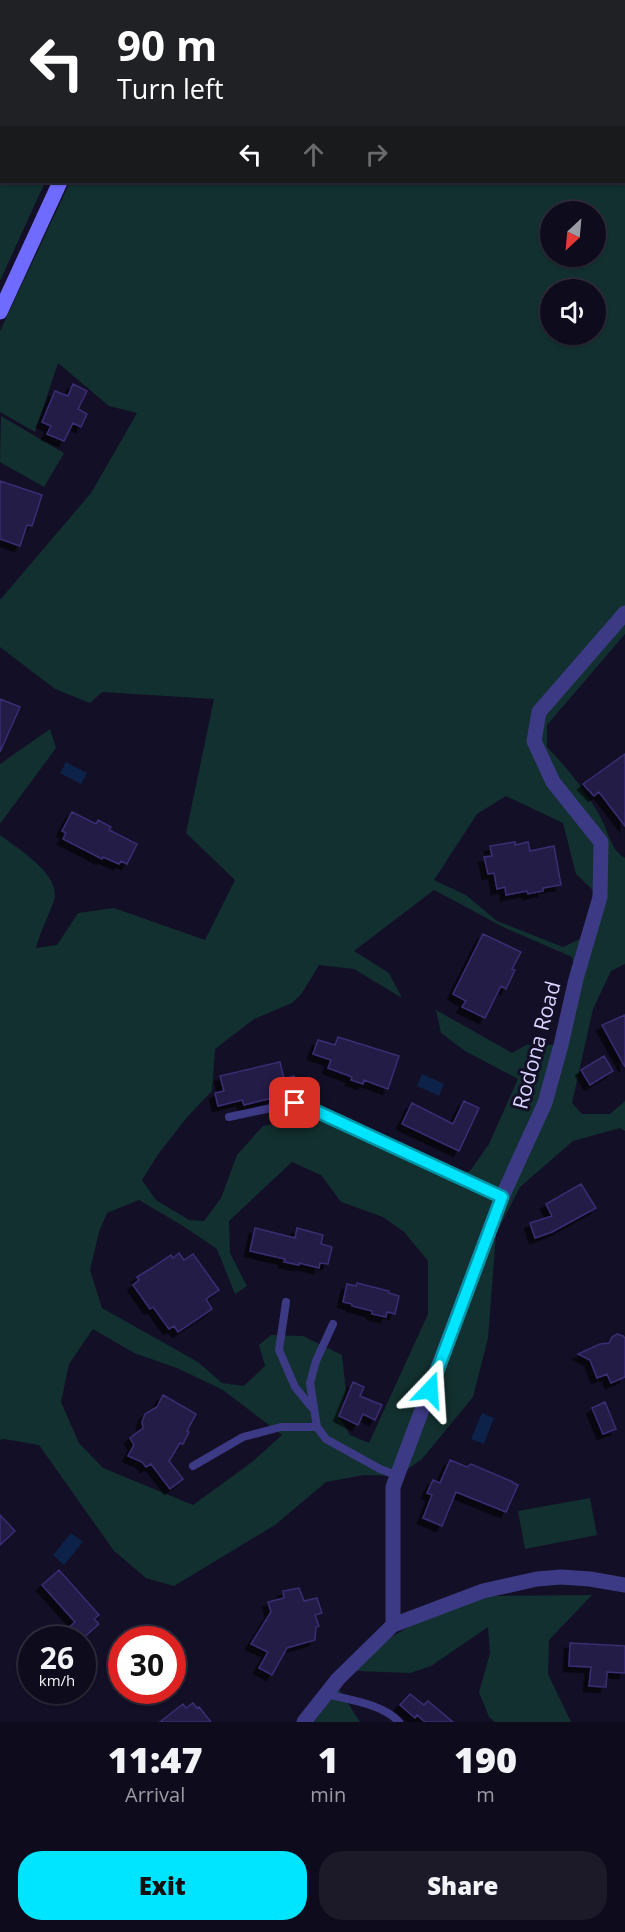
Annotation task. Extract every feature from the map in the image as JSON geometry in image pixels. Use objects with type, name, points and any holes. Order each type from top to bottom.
[{"type":"main road","points":[[0,312],[60,183]]},
{"type":"street","name":"Rodona Road","points":[[393,1625],[393,1487],[502,1197],[545,1103],[579,968],[600,897],[601,842],[553,782],[534,741],[539,712],[625,614]]},
{"type":"street","points":[[304,1722],[338,1679],[393,1625],[483,1591],[537,1579],[580,1578],[625,1585]]},
{"type":"lane","points":[[229,1117],[295,1103],[502,1197]]},
{"type":"lane","points":[[286,1302],[279,1350],[295,1387],[315,1411]]},
{"type":"lane","points":[[333,1324],[316,1361],[310,1383],[317,1427],[326,1439],[380,1469],[398,1476]]},
{"type":"lane","points":[[193,1466],[243,1437],[281,1427],[317,1427]]},
{"type":"lane","points":[[326,1694],[373,1707],[394,1717],[399,1722]]},
{"type":"green space","points":[[0,183],[45,183],[0,281]]},
{"type":"green space","points":[[70,183],[625,183],[625,634],[547,725],[547,747],[583,790],[601,818],[616,850],[625,858],[625,964],[611,971],[593,1009],[572,1103],[582,1114],[610,1114],[625,1101],[625,1131],[620,1128],[573,1141],[520,1187],[496,1234],[488,1338],[473,1397],[422,1459],[398,1476],[364,1475],[326,1482],[275,1525],[174,1586],[146,1578],[114,1551],[39,1445],[0,1440],[0,835],[45,872],[55,891],[54,900],[36,948],[57,945],[78,913],[114,908],[205,940],[235,880],[186,833],[214,699],[102,692],[90,703],[55,689],[0,647],[0,600],[91,493],[137,413],[109,406],[58,363],[35,432],[0,412],[0,331]],"holes":[[[506,796],[563,823],[576,874],[600,897],[587,936],[563,947],[497,921],[466,895],[434,880],[477,814]],[[434,890],[505,928],[572,957],[576,979],[561,1045],[526,1045],[512,1053],[436,1010],[441,1033],[465,1051],[518,1079],[489,1144],[470,1171],[450,1175],[348,1127],[310,1115],[263,1126],[237,1155],[221,1198],[204,1221],[189,1220],[156,1200],[142,1180],[159,1153],[188,1116],[212,1091],[215,1049],[254,1019],[292,1003],[302,993],[319,965],[354,969],[402,998],[389,973],[354,951]],[[292,1162],[321,1175],[341,1202],[383,1217],[404,1232],[428,1261],[428,1314],[369,1443],[350,1435],[339,1416],[346,1392],[342,1355],[303,1336],[271,1335],[259,1345],[265,1366],[244,1386],[222,1383],[198,1362],[102,1308],[90,1270],[99,1232],[107,1213],[139,1200],[217,1249],[235,1294],[247,1286],[230,1253],[229,1221]],[[93,1329],[134,1353],[177,1368],[223,1390],[282,1435],[252,1462],[193,1505],[103,1468],[79,1443],[61,1402],[69,1364]]]},
{"type":"green space","points":[[1,416],[64,453],[44,487],[0,462]]},
{"type":"green space","points":[[50,729],[56,748],[0,824],[0,764]]},
{"type":"green space","points":[[590,1498],[597,1535],[525,1549],[518,1511]]},
{"type":"green space","points":[[592,1595],[549,1640],[548,1674],[571,1722],[495,1722],[489,1717],[479,1692],[490,1653],[488,1627],[431,1666],[410,1673],[357,1671],[383,1642],[432,1613],[493,1596]]},
{"type":"green space","points":[[339,1689],[360,1722],[314,1722]]},
{"type":"water","points":[[66,762],[87,773],[81,784],[60,773]]},
{"type":"water","points":[[422,1074],[444,1084],[439,1096],[417,1086]]},
{"type":"water","points":[[482,1413],[494,1418],[484,1444],[471,1439]]},
{"type":"water","points":[[71,1533],[83,1542],[64,1565],[53,1555]]},
{"type":"building","points":[[73,384],[87,391],[78,409],[87,414],[81,427],[73,423],[64,441],[47,434],[51,426],[42,422],[55,391],[68,396]]},
{"type":"building","points":[[0,481],[42,495],[32,526],[27,525],[20,546],[0,539]]},
{"type":"building","points":[[0,699],[20,707],[0,752]]},
{"type":"building","points":[[625,754],[625,826],[599,792],[594,796],[583,784]]},
{"type":"building","points":[[72,812],[96,824],[98,820],[111,827],[109,830],[137,844],[127,864],[121,861],[119,864],[103,857],[102,859],[63,839],[66,833],[62,831]]},
{"type":"building","points":[[515,842],[515,845],[528,842],[530,851],[554,846],[561,885],[543,888],[543,891],[528,894],[527,891],[506,895],[505,887],[497,889],[494,873],[488,874],[484,857],[492,856],[490,846]]},
{"type":"building","points":[[483,934],[521,952],[512,969],[515,970],[506,989],[501,986],[485,1018],[462,1007],[466,1001],[453,994]]},
{"type":"building","points":[[625,1015],[625,1067],[602,1025]]},
{"type":"building","points":[[338,1037],[399,1056],[388,1089],[364,1080],[363,1084],[351,1080],[352,1077],[328,1068],[331,1060],[313,1054],[318,1040],[335,1045]]},
{"type":"building","points":[[604,1056],[613,1071],[590,1085],[581,1070]]},
{"type":"building","points":[[280,1062],[284,1079],[294,1076],[297,1092],[244,1105],[242,1100],[218,1106],[215,1093],[224,1091],[220,1076]]},
{"type":"building","points":[[464,1101],[479,1108],[459,1151],[402,1124],[412,1103],[453,1124]]},
{"type":"building","points":[[581,1184],[596,1208],[552,1232],[535,1238],[530,1223],[552,1216],[546,1204]]},
{"type":"building","points":[[255,1228],[295,1238],[297,1228],[323,1235],[321,1244],[332,1247],[328,1264],[320,1263],[319,1268],[299,1263],[299,1265],[284,1262],[285,1259],[250,1251]]},
{"type":"building","points":[[179,1253],[184,1260],[193,1254],[219,1290],[206,1299],[212,1309],[178,1332],[174,1326],[169,1329],[153,1307],[150,1309],[133,1285],[139,1280],[137,1277],[171,1255],[173,1258]]},
{"type":"building","points":[[357,1283],[389,1291],[399,1296],[395,1314],[387,1312],[386,1317],[372,1314],[372,1311],[343,1302],[347,1284],[356,1286]]},
{"type":"building","points":[[617,1334],[625,1338],[625,1377],[611,1383],[607,1374],[597,1378],[590,1360],[578,1354],[600,1344],[609,1343]]},
{"type":"building","points":[[353,1382],[364,1387],[360,1396],[382,1405],[375,1420],[363,1414],[358,1425],[339,1416]]},
{"type":"building","points":[[163,1395],[196,1414],[183,1444],[180,1443],[169,1461],[183,1479],[170,1489],[151,1464],[146,1467],[142,1462],[128,1456],[134,1445],[130,1438],[143,1428],[142,1422],[145,1414],[157,1407]]},
{"type":"building","points":[[605,1402],[616,1429],[603,1434],[592,1408]]},
{"type":"building","points":[[450,1460],[467,1467],[471,1464],[518,1485],[506,1512],[456,1492],[442,1526],[423,1518],[432,1495],[427,1493],[433,1480],[440,1483]]},
{"type":"building","points":[[0,1515],[15,1531],[0,1545]]},
{"type":"building","points":[[59,1570],[99,1615],[94,1619],[99,1624],[96,1627],[71,1626],[75,1622],[42,1585]]},
{"type":"building","points":[[299,1588],[304,1601],[317,1598],[322,1613],[315,1615],[319,1626],[316,1627],[315,1640],[287,1648],[272,1675],[259,1668],[268,1652],[251,1644],[271,1612],[268,1602],[284,1598],[283,1591]]},
{"type":"building","points":[[570,1643],[625,1646],[625,1673],[607,1672],[606,1687],[589,1686],[591,1667],[569,1666]]},
{"type":"building","points":[[410,1694],[424,1705],[428,1701],[453,1722],[425,1722],[417,1715],[415,1718],[400,1705]]},
{"type":"building","points":[[193,1703],[211,1722],[160,1722],[183,1704],[186,1708]]},
{"type":"route","points":[[295,1103],[502,1197],[430,1390]]}]
